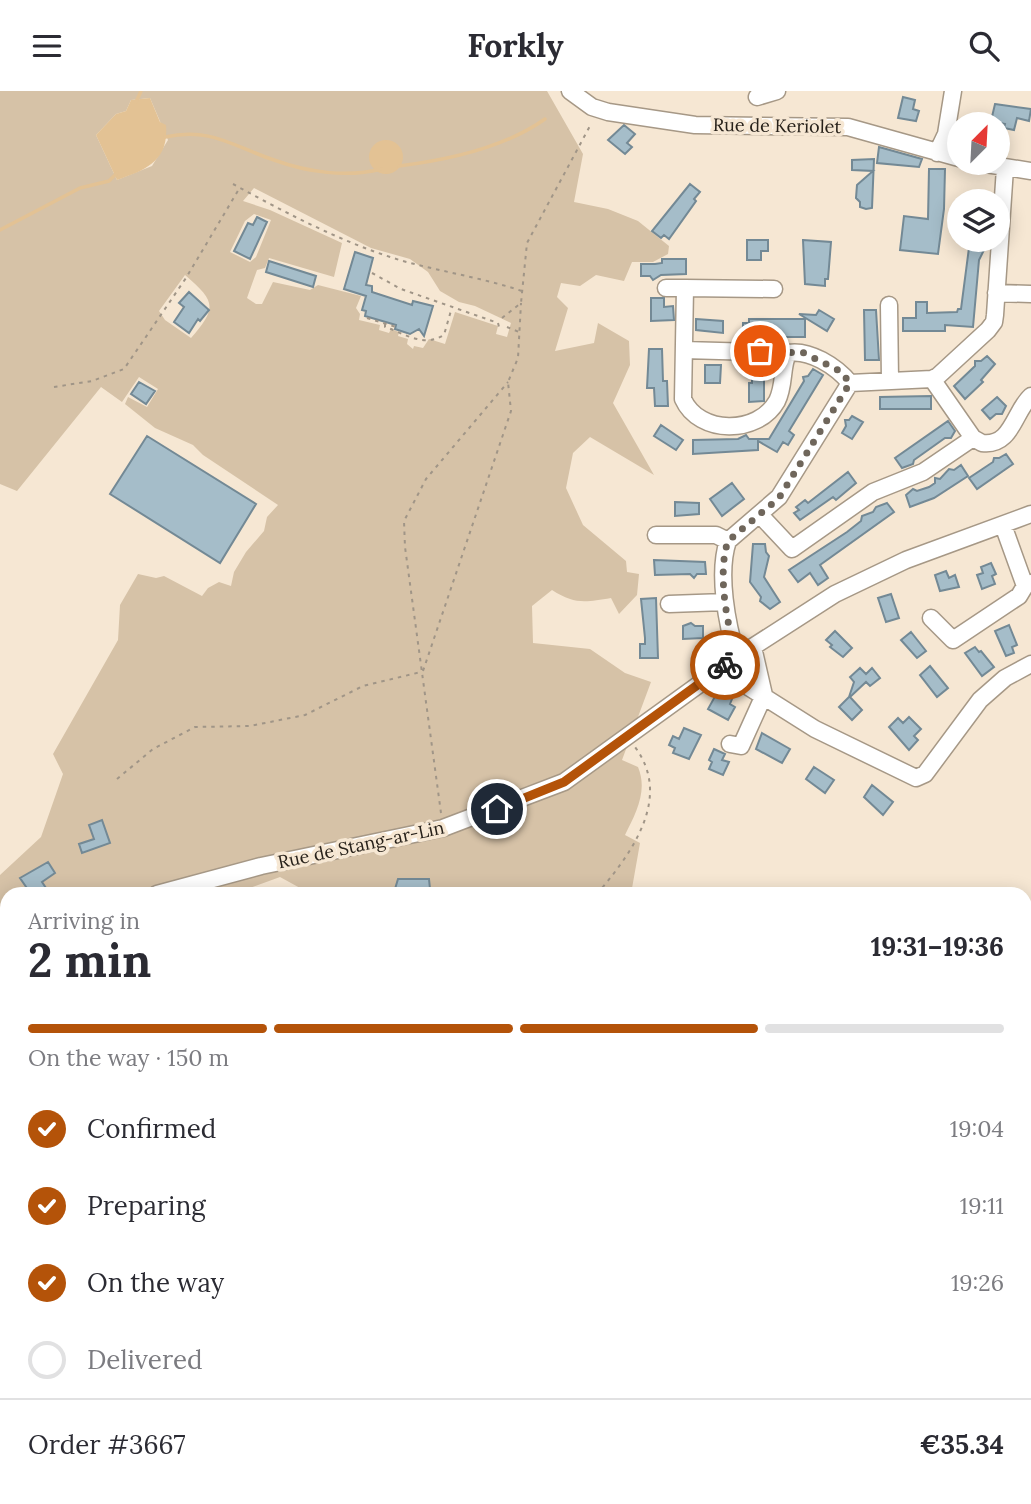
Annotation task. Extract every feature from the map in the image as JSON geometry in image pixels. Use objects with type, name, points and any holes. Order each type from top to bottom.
[{"type":"street","name":"Rue de Keriolet","points":[[570,91],[592,107],[695,125],[848,127],[947,155]]},
{"type":"street","points":[[757,97],[777,91]]},
{"type":"street","points":[[937,153],[946,134],[953,91]]},
{"type":"street","points":[[591,124],[592,107]]},
{"type":"street","points":[[1010,169],[1031,171]]},
{"type":"street","points":[[850,383],[932,379],[946,370],[994,322],[1004,175]]},
{"type":"street","points":[[666,288],[774,289]]},
{"type":"street","points":[[685,288],[682,399],[688,411],[708,424],[738,426],[762,418],[776,402],[783,384],[784,362],[788,353]]},
{"type":"street","points":[[996,293],[1031,294]]},
{"type":"street","points":[[889,305],[890,380]]},
{"type":"street","points":[[684,350],[788,353],[800,351],[840,371],[850,383]]},
{"type":"street","points":[[932,379],[973,437],[988,443],[998,440],[1013,429],[1021,408],[1031,396]]},
{"type":"street","points":[[737,657],[725,602],[724,551],[728,541],[761,516],[779,498],[850,383]]},
{"type":"street","points":[[761,516],[792,549],[873,492],[923,472],[973,437]]},
{"type":"street","name":"Rue de Stang-ar-Lin","points":[[183,887],[261,866],[443,828],[564,782],[737,657],[835,594],[884,569],[950,542],[1031,514]]},
{"type":"street","points":[[931,618],[954,640],[1018,596],[1028,585],[1003,524]]},
{"type":"street","points":[[656,535],[716,535],[728,541]]},
{"type":"street","points":[[669,604],[725,602]]},
{"type":"street","points":[[730,744],[741,746],[764,695],[753,647]]},
{"type":"street","points":[[720,669],[815,729],[916,778],[925,773],[991,688],[1031,664]]},
{"type":"path","points":[[443,828],[405,547],[404,521],[426,479],[508,382],[518,358],[527,243],[591,124]]},
{"type":"path","points":[[233,184],[308,224],[401,260],[490,280],[522,291]]},
{"type":"path","points":[[54,387],[92,381],[124,369],[186,278],[240,188]]},
{"type":"path","points":[[372,274],[401,289],[498,323],[499,327]]},
{"type":"path","points":[[502,318],[521,303]]},
{"type":"path","points":[[385,324],[385,327],[422,341],[438,338],[444,335],[452,306]]},
{"type":"path","points":[[368,318],[396,327]]},
{"type":"path","points":[[507,327],[520,333]]},
{"type":"path","points":[[422,672],[511,411],[508,382]]},
{"type":"path","points":[[117,779],[153,749],[195,727],[250,726],[305,715],[363,685],[422,672]]},
{"type":"path","points":[[603,887],[622,865],[639,836],[648,808],[651,789],[649,776],[642,757],[627,737]]},
{"type":"shaded area","points":[[0,91],[547,91],[583,154],[574,202],[608,209],[638,221],[669,246],[668,254],[653,262],[632,262],[624,281],[596,275],[580,286],[561,283],[557,297],[568,308],[555,351],[594,343],[598,323],[629,341],[630,365],[613,403],[654,475],[590,437],[573,453],[566,488],[583,525],[626,561],[627,572],[639,574],[637,595],[619,614],[611,598],[581,601],[567,598],[552,590],[532,606],[533,643],[590,649],[625,673],[651,682],[622,760],[638,767],[642,785],[639,802],[625,835],[640,843],[632,887],[298,887],[280,877],[252,887],[0,887],[0,875],[41,837],[63,774],[53,754],[118,640],[120,605],[138,574],[156,578],[164,576],[202,596],[208,588],[219,582],[231,586],[234,572],[246,552],[264,531],[267,517],[278,505],[203,455],[193,445],[155,428],[125,404],[128,397],[147,407],[158,389],[139,377],[122,402],[101,387],[17,491],[0,484]],"holes":[[[150,98],[168,140],[152,166],[117,180],[96,135],[116,114],[126,111],[131,100]],[[254,188],[371,248],[410,259],[428,272],[440,291],[459,302],[475,306],[511,323],[507,337],[496,334],[498,326],[455,312],[445,344],[429,339],[423,348],[414,346],[413,349],[407,344],[408,339],[398,336],[399,332],[391,329],[389,333],[379,330],[380,325],[359,320],[360,314],[356,308],[361,296],[318,285],[310,290],[273,282],[262,304],[256,304],[247,298],[257,270],[265,268],[269,258],[334,277],[342,243],[270,210],[243,201]],[[254,214],[271,220],[256,257],[250,262],[230,252],[245,221]],[[185,275],[202,291],[209,305],[206,319],[191,338],[165,320],[159,311]]]},
{"type":"shaded area","points":[[150,98],[160,122],[166,125],[164,147],[154,162],[146,168],[117,180],[96,135],[116,114],[126,111],[131,100]]},
{"type":"shaded area","points":[[386,140],[398,145],[403,157],[398,169],[386,174],[374,169],[369,157],[374,145]]},
{"type":"building","points":[[903,97],[915,100],[913,109],[919,111],[916,121],[898,118]]},
{"type":"building","points":[[995,104],[1031,109],[1029,121],[1017,118],[1014,130],[1010,129],[1010,112],[993,112]]},
{"type":"building","points":[[624,125],[635,134],[627,143],[632,147],[625,154],[608,140]]},
{"type":"building","points":[[879,147],[922,159],[919,167],[877,163]]},
{"type":"building","points":[[874,159],[872,208],[866,209],[860,207],[856,198],[857,185],[873,171],[852,170],[852,160]]},
{"type":"building","points":[[929,169],[945,169],[944,209],[938,254],[900,250],[904,216],[928,219]]},
{"type":"building","points":[[690,184],[700,192],[694,199],[696,201],[669,239],[664,235],[661,238],[652,231]]},
{"type":"building","points":[[257,217],[267,222],[250,259],[234,251],[248,223],[253,225]]},
{"type":"building","points":[[747,240],[768,240],[768,251],[761,251],[761,260],[747,260]]},
{"type":"building","points":[[803,240],[831,242],[825,286],[805,284]]},
{"type":"building","points":[[355,252],[373,258],[366,285],[372,286],[372,292],[412,305],[413,301],[433,306],[424,336],[419,329],[410,334],[395,329],[396,325],[365,316],[366,311],[362,310],[366,296],[344,289]]},
{"type":"building","points":[[968,252],[983,252],[979,260],[973,327],[945,325],[945,331],[903,331],[903,318],[916,318],[916,302],[927,302],[927,313],[957,312],[961,309]]},
{"type":"building","points":[[662,259],[686,259],[686,274],[661,275],[653,280],[650,276],[641,276],[641,264],[662,263]]},
{"type":"building","points":[[269,261],[316,276],[313,287],[266,272]]},
{"type":"building","points":[[189,292],[209,310],[200,321],[198,319],[189,333],[174,322],[184,307],[179,303]]},
{"type":"building","points":[[651,298],[664,298],[664,307],[673,306],[674,320],[651,321]]},
{"type":"building","points":[[819,310],[834,319],[827,331],[799,314],[816,315]]},
{"type":"building","points":[[864,310],[876,310],[879,360],[865,360]]},
{"type":"building","points":[[696,319],[723,321],[723,333],[696,330]]},
{"type":"building","points":[[749,319],[805,319],[805,337],[743,337],[743,323],[749,323]]},
{"type":"building","points":[[649,349],[662,349],[663,381],[667,381],[668,406],[655,406],[654,388],[647,388]]},
{"type":"building","points":[[987,356],[995,364],[981,380],[983,382],[965,399],[954,386],[975,366],[975,361],[981,361]]},
{"type":"building","points":[[705,365],[721,365],[720,383],[705,383]]},
{"type":"building","points":[[813,369],[823,375],[789,431],[794,435],[788,445],[783,442],[777,452],[758,441],[758,450],[693,454],[693,440],[738,439],[746,435],[749,439],[769,439],[804,381],[803,377],[808,376]]},
{"type":"building","points":[[764,377],[764,401],[749,402],[749,383],[752,383],[752,378]]},
{"type":"building","points":[[139,382],[155,391],[146,404],[131,394]]},
{"type":"building","points":[[931,396],[931,409],[880,409],[880,397]]},
{"type":"building","points":[[997,397],[1006,406],[1002,414],[996,414],[990,419],[982,410]]},
{"type":"building","points":[[852,416],[863,422],[852,439],[842,433],[846,426],[845,420]]},
{"type":"building","points":[[948,421],[955,431],[951,438],[945,438],[914,460],[913,464],[902,468],[895,458]]},
{"type":"building","points":[[661,425],[683,440],[676,450],[654,436]]},
{"type":"building","points":[[147,436],[256,504],[220,563],[110,494]]},
{"type":"building","points":[[1006,454],[1013,464],[977,489],[969,478],[993,462],[994,458]]},
{"type":"building","points":[[961,465],[968,476],[934,498],[910,507],[906,495],[913,489],[917,491],[929,487],[935,483],[935,478],[940,479],[949,469],[954,470]]},
{"type":"building","points":[[848,472],[856,483],[836,500],[833,497],[800,520],[794,513],[799,510],[796,507],[805,500],[808,503]]},
{"type":"building","points":[[732,483],[744,499],[722,516],[710,499]]},
{"type":"building","points":[[675,502],[699,503],[699,514],[675,516]]},
{"type":"building","points":[[887,503],[894,512],[820,565],[828,578],[818,585],[810,573],[798,582],[789,570],[847,532],[861,521],[862,516]]},
{"type":"building","points":[[753,544],[765,544],[769,556],[764,577],[780,602],[770,609],[760,601],[761,597],[750,582]]},
{"type":"building","points":[[654,560],[705,562],[706,574],[697,574],[694,578],[690,574],[655,575]]},
{"type":"building","points":[[991,563],[996,574],[992,576],[995,584],[982,589],[977,575],[983,573],[981,567]]},
{"type":"building","points":[[946,571],[949,578],[955,575],[959,587],[940,591],[935,575]]},
{"type":"building","points":[[891,594],[899,618],[886,622],[878,598]]},
{"type":"building","points":[[656,598],[658,658],[640,658],[640,644],[645,644],[641,599]]},
{"type":"building","points":[[691,623],[703,626],[703,638],[683,639],[683,626]]},
{"type":"building","points":[[1009,625],[1017,645],[1012,647],[1014,653],[1006,656],[995,631]]},
{"type":"building","points":[[835,631],[852,648],[843,657],[830,647],[832,645],[826,640]]},
{"type":"building","points":[[911,632],[926,651],[917,658],[901,640]]},
{"type":"building","points":[[975,647],[994,667],[982,676],[965,653]]},
{"type":"building","points":[[930,666],[948,688],[937,697],[920,675]]},
{"type":"building","points":[[860,668],[866,674],[872,668],[880,678],[870,686],[866,682],[850,697],[862,710],[852,720],[839,707],[849,697],[854,682],[850,677]]},
{"type":"building","points":[[718,691],[732,699],[730,704],[735,707],[728,720],[708,709]]},
{"type":"building","points":[[909,717],[921,729],[914,736],[918,740],[909,750],[889,727],[898,718],[903,723]]},
{"type":"building","points":[[684,728],[701,735],[689,759],[673,753],[675,748],[669,745],[673,736],[679,739]]},
{"type":"building","points":[[762,733],[790,749],[782,763],[756,749]]},
{"type":"building","points":[[714,749],[725,754],[722,760],[729,762],[723,775],[709,769],[712,762],[709,760]]},
{"type":"building","points":[[814,767],[834,780],[825,793],[806,779]]},
{"type":"building","points":[[872,785],[893,802],[883,815],[864,797]]},
{"type":"building","points":[[102,820],[110,843],[82,853],[79,844],[94,839],[89,825]]},
{"type":"building","points":[[48,862],[55,873],[42,882],[45,887],[26,887],[20,878]]},
{"type":"building","points":[[398,879],[429,879],[430,887],[396,887]]},
{"type":"waterway","points":[[136,102],[141,91]]},
{"type":"waterway","points":[[399,166],[437,160],[494,145],[545,119]]},
{"type":"waterway","points":[[165,137],[196,134],[209,136],[259,155],[313,170],[355,173],[381,169]]},
{"type":"waterway","points":[[0,230],[80,188],[109,181],[117,173]]},
{"type":"way so far","points":[[725,665],[737,657],[725,602],[724,551],[728,541],[761,516],[779,498],[850,383],[840,371],[800,351],[760,351]]},
{"type":"route","points":[[497,809],[564,782],[725,665]]}]
